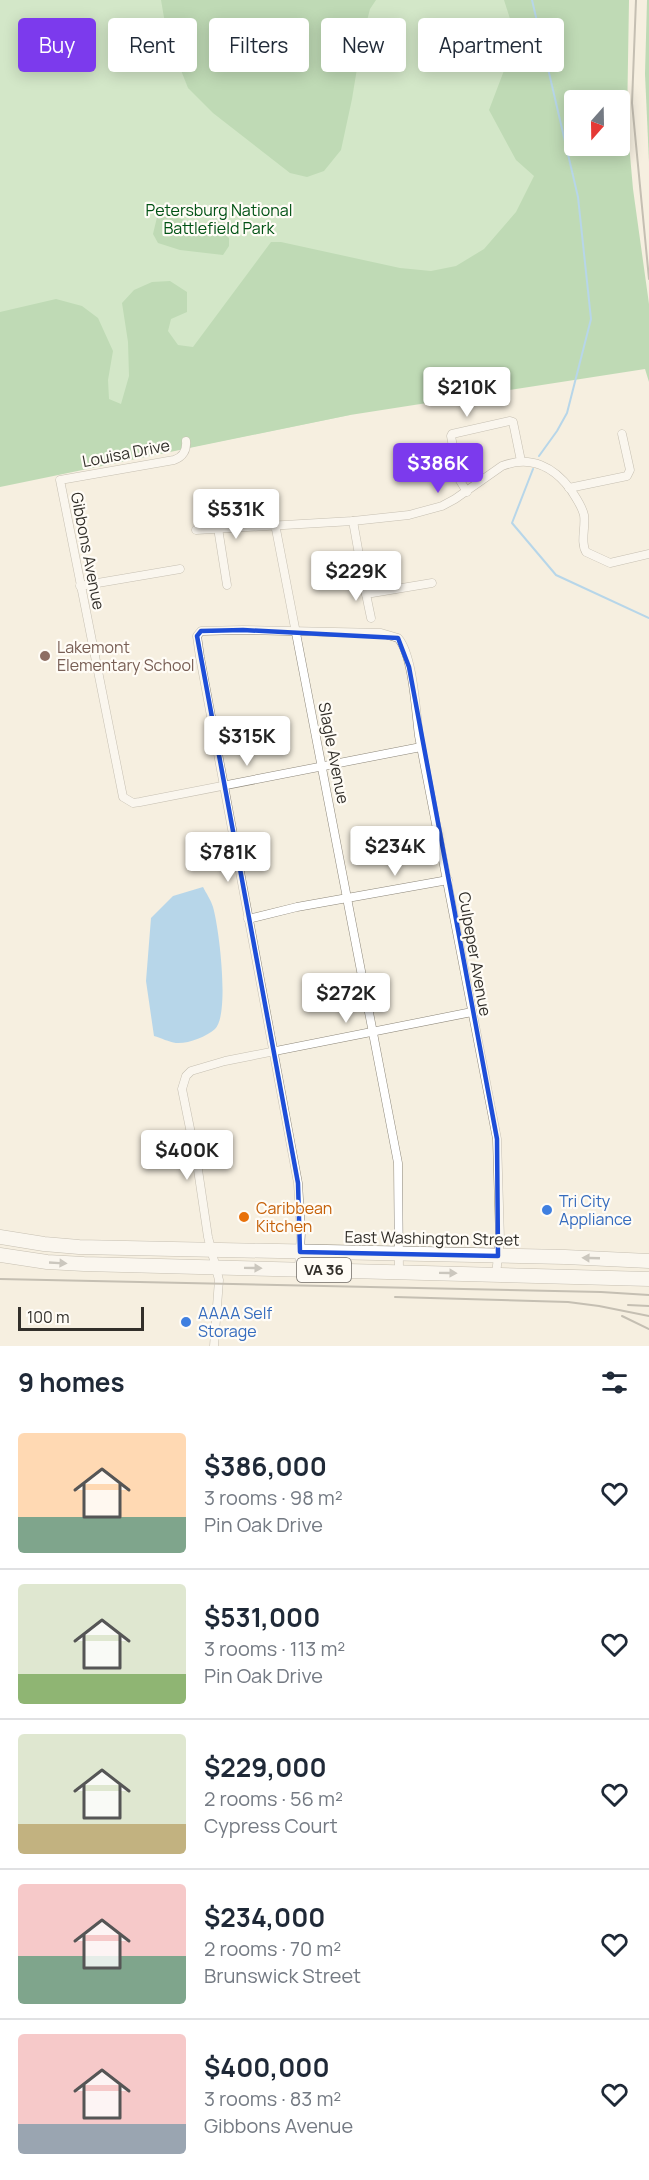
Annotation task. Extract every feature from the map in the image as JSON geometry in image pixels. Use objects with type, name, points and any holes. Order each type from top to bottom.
[{"type":"highway","name":"East Washington Street","points":[[0,1237],[79,1247],[649,1261]]},
{"type":"highway","name":"East Washington Street","points":[[0,1255],[56,1263],[649,1279]]},
{"type":"street","points":[[467,492],[459,479],[452,434],[513,422],[521,461]]},
{"type":"street","points":[[569,488],[629,474],[622,434]]},
{"type":"street","name":"Louisa Drive","points":[[60,480],[174,460],[182,455],[186,441]]},
{"type":"street","points":[[196,530],[352,521],[409,515],[442,506],[467,492],[499,468],[521,461],[547,467],[562,478],[581,507],[584,516],[583,545],[586,552],[610,563],[649,554]]},
{"type":"street","name":"Gibbons Avenue","points":[[60,480],[122,794],[127,801],[133,803],[223,785]]},
{"type":"street","points":[[352,521],[371,618]]},
{"type":"street","name":"Slagle Avenue","points":[[275,524],[399,1172],[399,1272]]},
{"type":"street","points":[[218,528],[227,585]]},
{"type":"street","points":[[80,586],[180,569]]},
{"type":"street","points":[[366,594],[432,583]]},
{"type":"street","points":[[297,632],[213,630],[201,631],[198,634],[223,785],[298,1183],[299,1269]]},
{"type":"street","name":"Culpeper Avenue","points":[[297,632],[381,633],[398,638],[404,647],[421,747],[498,1145],[496,1274]]},
{"type":"street","points":[[223,785],[421,747]]},
{"type":"street","points":[[248,919],[297,907],[448,880]]},
{"type":"street","points":[[214,1346],[219,1295],[217,1267],[182,1089],[186,1076],[191,1071],[225,1060],[472,1012]]},
{"type":"highlighted area","points":[[243,630],[398,638],[409,667],[497,1139],[498,1256],[300,1252],[298,1183],[197,636],[201,631]]},
{"type":"green space","name":"Petersburg National Battlefield Park","points":[[0,0],[618,0],[578,90],[564,90],[566,156],[350,415],[0,486]]},
{"type":"green space","points":[[161,0],[376,0],[368,18],[321,18],[321,72],[356,72],[341,150],[324,171],[307,177],[290,173],[213,113],[188,88],[182,72],[197,72],[197,18],[164,18]]},
{"type":"green space","points":[[504,0],[629,0],[628,90],[564,90],[564,156],[630,155],[649,304],[649,382],[645,369],[350,415],[0,487],[0,312],[56,299],[82,306],[98,318],[113,351],[108,380],[109,399],[121,404],[129,376],[128,342],[122,303],[134,290],[152,282],[170,281],[187,292],[187,312],[171,319],[168,331],[178,345],[193,347],[271,242],[281,242],[400,268],[431,271],[456,266],[484,249],[516,212],[534,176],[516,160],[489,110],[503,72],[564,72],[564,18],[510,18]]},
{"type":"green space","points":[[647,0],[649,0],[649,162],[645,74]]},
{"type":"green space","points":[[158,213],[220,229],[229,238],[229,246],[223,255],[180,250],[158,243],[153,234]]},
{"type":"water","points":[[203,887],[213,907],[218,933],[222,970],[222,1007],[215,1029],[197,1039],[176,1043],[154,1036],[146,981],[151,918],[173,896]]},
{"type":"waterway","points":[[532,0],[578,197],[591,319],[567,413],[539,456]]},
{"type":"waterway","points":[[533,469],[512,523],[556,575],[649,618]]},
{"type":"railway","points":[[636,0],[632,103],[649,279]]},
{"type":"railway","points":[[0,1279],[601,1292],[649,1295]]},
{"type":"railway","points":[[395,1297],[568,1302],[649,1316]]},
{"type":"railway","points":[[628,1305],[649,1306]]},
{"type":"railway","points":[[622,1316],[649,1329]]},
{"type":"place","name":"Lakemont Elementary School","points":[[45,656]]},
{"type":"place","name":"Tri City Appliance","points":[[547,1210]]},
{"type":"place","name":"Caribbean Kitchen","points":[[244,1217]]},
{"type":"place","name":"AAAA Self Storage","points":[[186,1322]]}]
